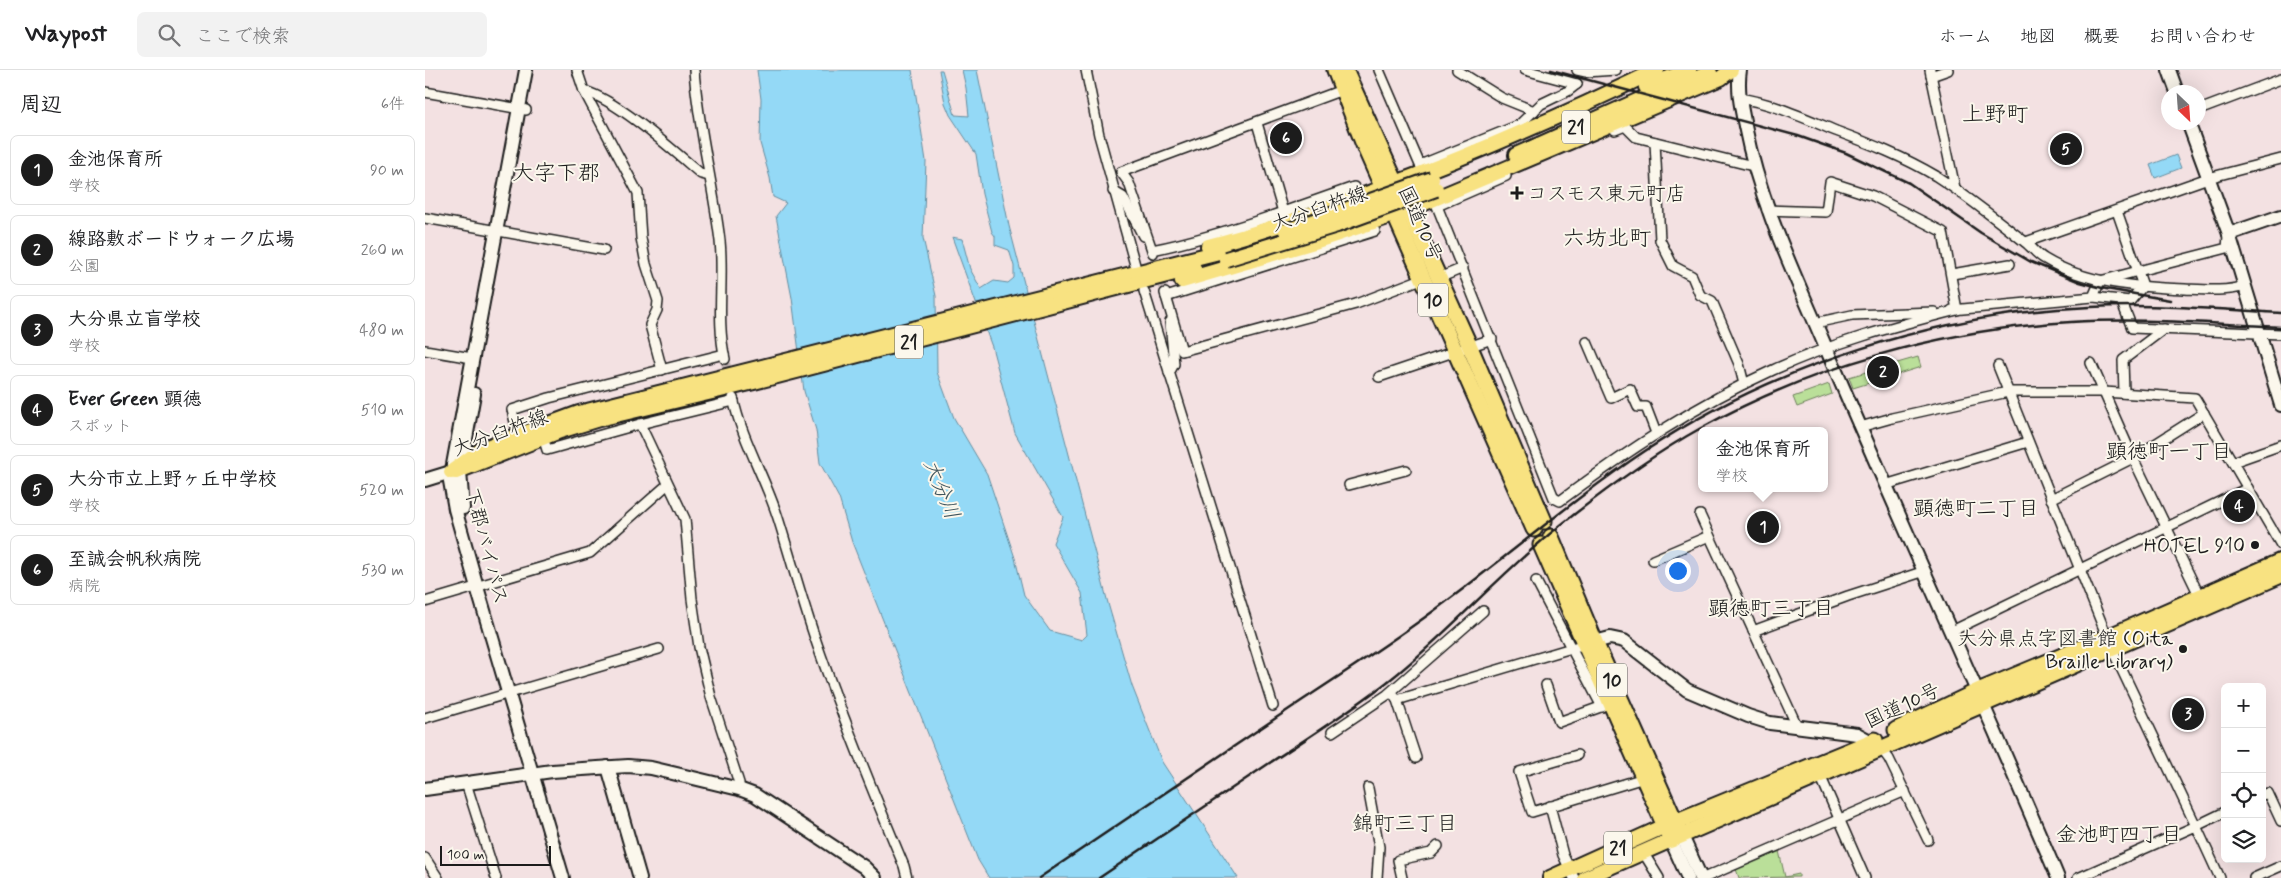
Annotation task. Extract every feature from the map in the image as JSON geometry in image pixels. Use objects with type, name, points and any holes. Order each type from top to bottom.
[{"type":"highway","name":"国道10号","points":[[1335,70],[1342,90],[1390,186]]},
{"type":"highway","name":"国道10号","points":[[1345,70],[1390,186],[1431,278],[1471,347],[1539,525],[1456,352],[1431,278]]},
{"type":"highway","name":"10","points":[[1546,541],[1606,705],[1670,823]]},
{"type":"highway","name":"国道10号","points":[[2110,643],[2200,597],[2281,561]]},
{"type":"highway","name":"国道10号","points":[[1670,823],[1876,744],[1981,697],[2110,643],[2281,575]]},
{"type":"highway","name":"10","points":[[1583,645],[1677,838]]},
{"type":"highway","name":"国道10号","points":[[1677,838],[1820,775],[1876,744]]},
{"type":"main road","points":[[1059,298],[1135,279],[1220,243],[1295,220],[1390,186],[1502,141],[1657,70]]},
{"type":"main road","name":"大分臼杵線","points":[[1434,184],[1689,70]]},
{"type":"main road","name":"大分臼杵線","points":[[1135,279],[1225,255],[1337,214],[1434,184],[1644,98],[1718,70]]},
{"type":"main road","points":[[1059,298],[1135,279],[1229,268],[1315,247],[1584,139],[1721,78],[1731,70]]},
{"type":"main road","name":"21","points":[[752,376],[1059,298]]},
{"type":"main road","name":"大分臼杵線","points":[[458,469],[484,448],[518,434],[587,411],[752,376]]},
{"type":"main road","name":"大分臼杵線","points":[[458,469],[543,437],[626,411],[752,376]]},
{"type":"main road","name":"21","points":[[1550,878],[1572,874],[1670,823]]},
{"type":"main road","name":"21","points":[[1585,878],[1677,838]]},
{"type":"street","name":"下郡バイパス","points":[[526,70],[522,109],[458,469],[451,488],[455,509],[481,586],[536,773],[571,878]]},
{"type":"street","name":"下郡バイパス","points":[[522,109],[534,70]]},
{"type":"street","points":[[577,70],[584,91],[637,193],[642,247],[657,301],[657,310],[650,325],[663,370]]},
{"type":"street","points":[[518,434],[512,410],[549,398],[724,356],[719,324],[720,241],[695,70]]},
{"type":"street","points":[[1087,70],[1099,135],[1135,279],[1169,373],[1273,706]]},
{"type":"street","points":[[1379,70],[1420,165],[1519,125],[1541,104],[1568,91],[1577,84],[1525,70]]},
{"type":"street","points":[[1457,70],[1502,98],[1534,111]]},
{"type":"street","points":[[1577,70],[1586,72],[1616,70]]},
{"type":"street","points":[[1740,70],[1738,82],[1739,98],[1753,166],[1767,210],[1922,572],[1981,697],[2058,878]]},
{"type":"street","points":[[1948,70],[1931,73],[1955,188]]},
{"type":"street","points":[[2169,70],[2174,85]]},
{"type":"street","points":[[2206,107],[2281,79]]},
{"type":"street","points":[[1152,250],[1129,183],[1121,172],[1342,90]]},
{"type":"street","points":[[584,91],[595,93],[625,113],[701,174],[709,176]]},
{"type":"street","points":[[425,92],[522,109]]},
{"type":"street","points":[[1739,98],[1758,101],[1884,148],[1913,162],[1955,188],[2026,242],[2043,259],[2100,281],[2143,286],[2225,290],[2245,286]]},
{"type":"street","points":[[1257,123],[1283,212],[1295,220]]},
{"type":"street","points":[[1753,166],[1636,137],[1625,126],[1584,139],[1437,206],[1492,339],[1554,498],[1560,501],[1625,453],[1656,433],[1744,384],[1827,348],[1957,310]]},
{"type":"street","points":[[2191,130],[2229,234],[2281,405]]},
{"type":"street","points":[[1655,142],[1660,240],[1673,266],[1692,276],[1700,295],[1712,301],[1739,364],[1744,384]]},
{"type":"street","points":[[2026,242],[2209,178],[2281,160]]},
{"type":"street","points":[[1767,210],[1825,212],[1830,182],[1853,188],[1943,232],[1957,310]]},
{"type":"street","points":[[1113,191],[1123,198],[1153,253],[1152,250],[1243,226],[1354,187]]},
{"type":"street","points":[[2117,211],[2143,286]]},
{"type":"street","points":[[2229,234],[2281,216]]},
{"type":"street","points":[[425,218],[604,250]]},
{"type":"street","name":"下郡バイパス","points":[[458,469],[472,358],[499,231]]},
{"type":"street","points":[[1375,231],[1315,247],[1166,295],[1181,352],[1356,304],[1463,268]]},
{"type":"street","points":[[2100,281],[2227,248],[2229,234]]},
{"type":"street","points":[[1952,274],[2010,264]]},
{"type":"street","points":[[2093,297],[2100,281]]},
{"type":"street","points":[[1815,323],[1852,315],[1957,310],[2093,297],[2130,300],[2143,286]]},
{"type":"street","points":[[2121,300],[2132,328],[2281,334]]},
{"type":"street","points":[[1169,373],[1173,364],[1170,325],[1172,314]]},
{"type":"street","points":[[2124,393],[2123,360],[2164,329]]},
{"type":"street","points":[[1379,377],[1492,339]]},
{"type":"street","points":[[1587,342],[1611,398],[1630,389],[1638,407],[1646,407],[1656,433]]},
{"type":"street","points":[[425,350],[472,358]]},
{"type":"street","points":[[2091,363],[2133,458],[2200,597]]},
{"type":"street","points":[[1998,366],[2110,643],[2219,878]]},
{"type":"street","points":[[1860,427],[2008,392],[2104,392],[2195,398],[2281,545]]},
{"type":"street","points":[[543,437],[547,450],[734,400],[744,438],[768,489],[778,517],[815,640],[855,746],[905,866],[907,878]]},
{"type":"street","points":[[2051,499],[2133,458],[2204,413]]},
{"type":"street","points":[[640,424],[667,485],[678,502],[685,519],[692,599],[699,647],[711,697],[739,783],[739,789]]},
{"type":"street","points":[[1885,485],[2028,442]]},
{"type":"street","points":[[2233,462],[2281,445]]},
{"type":"street","points":[[425,480],[458,469]]},
{"type":"street","points":[[1349,484],[1406,470]]},
{"type":"street","points":[[425,602],[590,553],[667,485]]},
{"type":"street","points":[[1950,632],[2248,488]]},
{"type":"street","points":[[1700,515],[1797,726]]},
{"type":"street","points":[[1653,560],[1709,536]]},
{"type":"street","points":[[1753,631],[1848,596],[1922,572]]},
{"type":"street","points":[[1397,700],[1583,645],[1536,581]]},
{"type":"street","points":[[1332,732],[1391,692],[1483,612]]},
{"type":"street","name":"10","points":[[1583,645],[1610,638],[1624,641],[1687,690],[1748,716],[1769,723],[1857,734],[1876,744]]},
{"type":"street","points":[[425,718],[659,650]]},
{"type":"street","points":[[1546,685],[1559,722],[1606,705]]},
{"type":"street","points":[[1391,692],[1397,700],[1416,758]]},
{"type":"street","points":[[1876,744],[1889,759],[1928,840]]},
{"type":"street","points":[[1577,755],[1519,772],[1532,812],[1644,778]]},
{"type":"street","points":[[608,767],[640,878]]},
{"type":"street","points":[[425,789],[536,773],[608,767],[651,768],[739,789],[755,795],[864,867],[875,878]]},
{"type":"street","name":"下郡バイパス","points":[[536,773],[563,878]]},
{"type":"street","points":[[1820,775],[1865,878]]},
{"type":"street","points":[[467,783],[496,878]]},
{"type":"street","points":[[1368,788],[1379,847],[1377,878]]},
{"type":"street","points":[[1706,877],[1718,875],[1838,818],[1905,791]]},
{"type":"street","points":[[2266,794],[2268,793],[2281,821]]},
{"type":"street","points":[[1551,806],[1563,855],[1572,874]]},
{"type":"street","points":[[2078,878],[2221,814]]},
{"type":"street","points":[[1677,838],[1688,878]]},
{"type":"street","points":[[1677,838],[1701,878]]},
{"type":"street","points":[[1402,878],[1398,860],[1431,853],[1438,846]]},
{"type":"street","points":[[1643,852],[1659,878]]},
{"type":"street","points":[[425,858],[437,878]]},
{"type":"street","points":[[2254,878],[2281,866]]},
{"type":"green space","points":[[1918,357],[1921,367],[1853,388],[1849,377]]},
{"type":"green space","points":[[1829,384],[1832,394],[1797,407],[1793,397]]},
{"type":"green space","points":[[1779,851],[1785,877],[1799,874],[1799,877],[1739,878],[1736,869]]},
{"type":"water","name":"大分川","points":[[757,70],[912,70],[926,161],[923,238],[936,296],[937,372],[954,418],[987,474],[1015,558],[1024,595],[1050,631],[1082,640],[1087,635],[1082,593],[1053,543],[1063,517],[1015,433],[992,347],[952,237],[962,239],[970,269],[981,289],[994,281],[1008,283],[1014,278],[1014,266],[1009,250],[995,245],[995,236],[992,232],[982,194],[976,154],[950,115],[945,103],[939,70],[942,70],[955,115],[969,116],[962,70],[977,70],[1009,226],[1109,607],[1132,686],[1162,762],[1238,878],[989,878],[978,860],[852,542],[839,498],[820,463],[816,430],[804,391],[792,298],[776,216],[786,203],[773,197],[770,178],[760,143],[761,99]]},
{"type":"water","points":[[2176,155],[2181,168],[2155,178],[2150,165]]},
{"type":"tunnel","points":[[1577,84],[1586,72]]},
{"type":"tunnel","points":[[1153,253],[1165,293]]},
{"type":"tunnel","points":[[725,359],[729,381]]},
{"type":"railway","points":[[1551,70],[1798,136],[1846,153],[1909,183],[1981,233],[2031,262],[2080,282],[2106,289],[2170,300]]},
{"type":"railway","points":[[1039,878],[1397,637],[1472,582],[1615,471],[1695,421],[1747,393],[1859,349],[1916,333],[1974,320],[2032,311],[2138,306],[2281,313]]},
{"type":"railway","points":[[1703,427],[1788,386],[1834,369],[1880,354],[1927,342],[1975,333],[2023,326],[2097,321],[2176,322],[2281,327]]},
{"type":"railway","points":[[1099,878],[1330,723],[1391,679],[1413,661],[1540,542],[1612,485],[1698,430]]},
{"type":"place","name":"至誠会帆秋病院","points":[[1286,138]]},
{"type":"place","name":"大分市立上野ヶ丘中学校","points":[[2066,149]]},
{"type":"place","name":"コスモス東元町店","points":[[1517,193]]},
{"type":"place","name":"線路敷ボードウォーク広場","points":[[1883,372]]},
{"type":"place","name":"Ever Green 顕徳","points":[[2239,506]]},
{"type":"place","name":"金池保育所","points":[[1763,527]]},
{"type":"place","name":"HOTEL 910","points":[[2255,545]]},
{"type":"place","name":"大分県点字図書館 (Oita Braille Library)","points":[[2183,649]]},
{"type":"place","name":"大分県立盲学校","points":[[2188,714]]},
{"type":"district","name":"上野町","points":[[1995,113]]},
{"type":"district","name":"大字下郡","points":[[556,172]]},
{"type":"district","name":"六坊北町","points":[[1607,237]]},
{"type":"district","name":"顕徳町一丁目","points":[[2169,451]]},
{"type":"district","name":"顕徳町二丁目","points":[[1976,508]]},
{"type":"district","name":"顕徳町三丁目","points":[[1771,608]]},
{"type":"district","name":"錦町三丁目","points":[[1405,823]]},
{"type":"district","name":"金池町四丁目","points":[[2119,834]]}]
